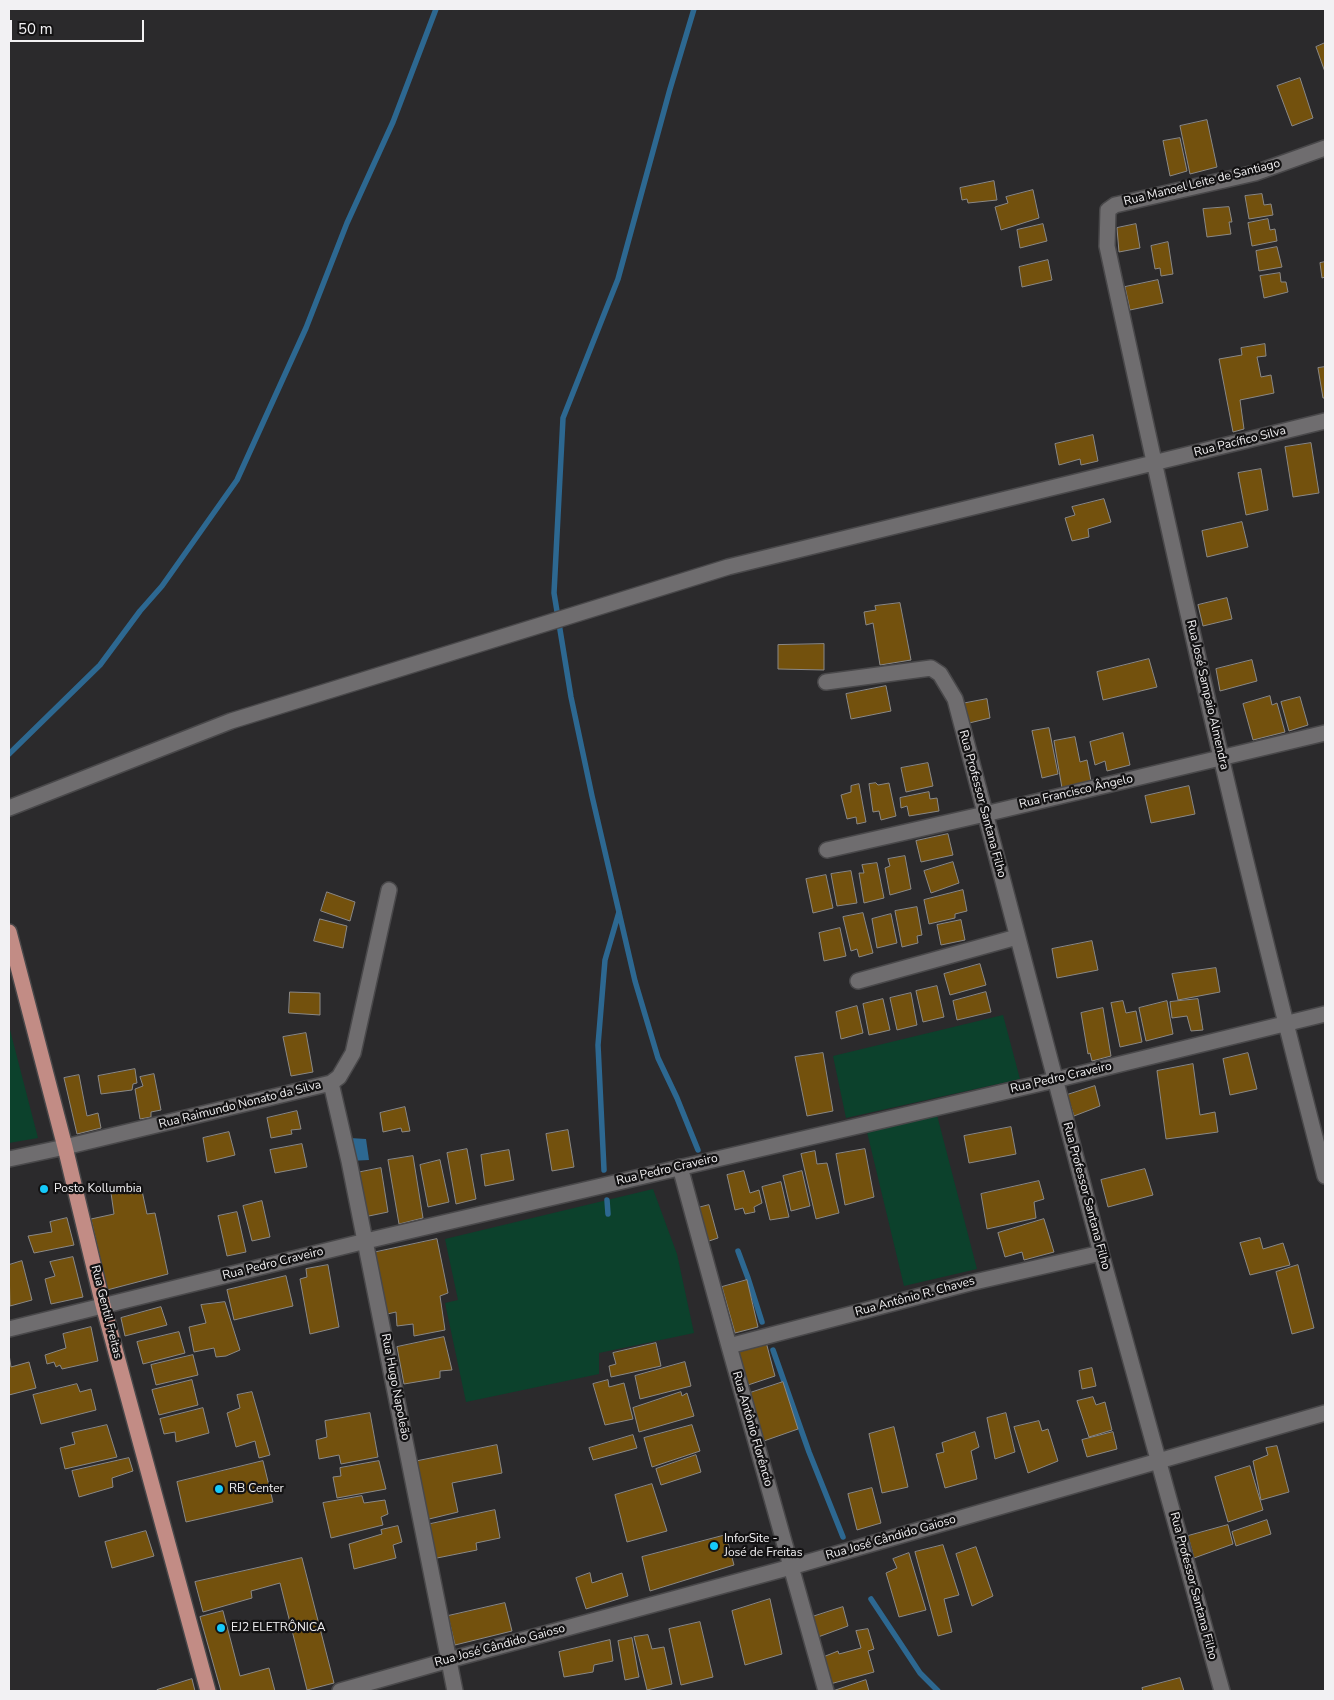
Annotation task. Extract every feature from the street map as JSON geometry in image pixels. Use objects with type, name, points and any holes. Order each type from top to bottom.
[{"type":"main road","name":"Rua Gentil Freitas","points":[[9,932],[66,1147],[103,1305],[208,1691]]},
{"type":"street","name":"Rua Manoel Leite de Santiago","points":[[1108,210],[1116,204],[1255,173],[1325,148]]},
{"type":"street","name":"Rua José Sampaio Almendra","points":[[1108,210],[1107,246],[1154,463],[1221,758],[1325,1176]]},
{"type":"street","name":"Rua Pacífico Silva","points":[[9,808],[231,721],[728,567],[1325,421]]},
{"type":"street","name":"Rua Professor Santana Filho","points":[[826,682],[931,668],[940,674],[955,699],[1055,1080],[1222,1691]]},
{"type":"street","name":"Rua Francisco Ângelo","points":[[827,850],[1325,733]]},
{"type":"street","name":"Rua Raimundo Nonato da Silva","points":[[9,1159],[331,1083],[339,1077],[352,1053],[389,890]]},
{"type":"street","points":[[858,981],[1017,937]]},
{"type":"street","name":"Rua Pedro Craveiro","points":[[9,1329],[366,1241],[1055,1080],[1325,1014]]},
{"type":"street","name":"Rua Hugo Napoleão","points":[[331,1083],[350,1161],[455,1691]]},
{"type":"street","name":"Rua Antônio Florêncio","points":[[680,1167],[826,1691]]},
{"type":"street","name":"Rua Antônio R. Chaves","points":[[729,1346],[970,1283],[1102,1253]]},
{"type":"street","name":"Rua José Cândido Gaioso","points":[[340,1691],[791,1567],[1325,1413]]},
{"type":"green space","points":[[1003,1015],[1020,1079],[846,1118],[833,1056]]},
{"type":"green space","points":[[9,1026],[38,1138],[9,1143]]},
{"type":"green space","points":[[937,1115],[977,1269],[904,1286],[867,1132]]},
{"type":"green space","points":[[653,1189],[677,1254],[694,1333],[599,1353],[599,1374],[466,1402],[445,1303],[458,1300],[445,1239]]},
{"type":"water","points":[[350,1138],[366,1139],[369,1160],[349,1161]]},
{"type":"building","points":[[1325,43],[1325,72],[1316,47]]},
{"type":"building","points":[[1300,78],[1313,118],[1292,126],[1277,86]]},
{"type":"building","points":[[1207,120],[1217,167],[1190,174],[1180,126]]},
{"type":"building","points":[[1180,138],[1187,171],[1170,176],[1163,141]]},
{"type":"building","points":[[994,181],[997,200],[968,203],[967,199],[962,200],[960,188]]},
{"type":"building","points":[[1033,190],[1039,218],[1001,230],[995,207],[1008,203],[1006,197]]},
{"type":"building","points":[[1262,194],[1264,205],[1271,204],[1273,215],[1249,219],[1245,196]]},
{"type":"building","points":[[1229,207],[1232,222],[1229,222],[1231,234],[1207,237],[1203,209]]},
{"type":"building","points":[[1268,219],[1270,230],[1275,229],[1277,241],[1252,246],[1248,223]]},
{"type":"building","points":[[1043,224],[1047,241],[1020,248],[1017,230]]},
{"type":"building","points":[[1136,224],[1140,248],[1119,252],[1117,228]]},
{"type":"building","points":[[1168,242],[1173,274],[1161,276],[1160,268],[1155,269],[1151,246]]},
{"type":"building","points":[[1277,247],[1282,267],[1259,271],[1256,251]]},
{"type":"building","points":[[1048,260],[1052,280],[1022,287],[1019,267]]},
{"type":"building","points":[[1325,262],[1325,277],[1322,278],[1320,263]]},
{"type":"building","points":[[1280,273],[1281,282],[1286,282],[1288,292],[1264,298],[1260,276]]},
{"type":"building","points":[[1158,280],[1163,303],[1130,310],[1125,287]]},
{"type":"building","points":[[1265,344],[1266,356],[1257,357],[1261,377],[1271,375],[1274,393],[1240,400],[1244,429],[1233,432],[1219,359],[1242,355],[1241,348]]},
{"type":"building","points":[[1325,367],[1325,398],[1323,398],[1318,368]]},
{"type":"building","points":[[1093,435],[1098,461],[1081,465],[1080,459],[1059,465],[1055,444]]},
{"type":"building","points":[[1311,443],[1319,493],[1293,497],[1285,447]]},
{"type":"building","points":[[1261,469],[1268,510],[1246,515],[1238,473]]},
{"type":"building","points":[[1104,499],[1111,522],[1088,529],[1089,537],[1072,541],[1065,518],[1075,515],[1072,507]]},
{"type":"building","points":[[1242,522],[1248,547],[1207,557],[1202,531]]},
{"type":"building","points":[[1227,598],[1232,619],[1203,626],[1198,605]]},
{"type":"building","points":[[900,603],[911,660],[880,665],[873,623],[866,625],[864,612],[876,610],[875,606]]},
{"type":"building","points":[[824,644],[824,670],[778,669],[778,645]]},
{"type":"building","points":[[1149,659],[1157,687],[1103,700],[1097,672]]},
{"type":"building","points":[[1252,660],[1257,681],[1220,691],[1216,669]]},
{"type":"building","points":[[886,686],[891,711],[851,719],[846,694]]},
{"type":"building","points":[[1270,696],[1272,705],[1277,703],[1285,732],[1253,740],[1243,704]]},
{"type":"building","points":[[1300,697],[1308,725],[1289,731],[1281,702]]},
{"type":"building","points":[[987,699],[990,718],[965,724],[961,704]]},
{"type":"building","points":[[1049,728],[1058,774],[1042,778],[1032,731]]},
{"type":"building","points":[[1123,733],[1130,765],[1107,771],[1105,761],[1095,765],[1090,742]]},
{"type":"building","points":[[1075,737],[1080,762],[1087,760],[1091,781],[1062,788],[1054,741]]},
{"type":"building","points":[[928,763],[933,786],[906,792],[901,768]]},
{"type":"building","points":[[876,783],[878,785],[889,783],[896,816],[881,820],[879,811],[873,812],[869,784]]},
{"type":"building","points":[[859,784],[866,822],[857,824],[856,817],[847,819],[841,795],[851,792],[851,786]]},
{"type":"building","points":[[1189,786],[1195,814],[1151,823],[1145,796]]},
{"type":"building","points":[[929,792],[930,799],[937,798],[939,811],[909,816],[907,806],[901,808],[900,798]]},
{"type":"building","points":[[948,834],[953,855],[921,862],[916,841]]},
{"type":"building","points":[[905,856],[911,889],[890,895],[885,868],[890,866],[888,859]]},
{"type":"building","points":[[953,862],[959,883],[931,893],[924,871]]},
{"type":"building","points":[[877,863],[884,898],[864,903],[859,873],[864,873],[862,865]]},
{"type":"building","points":[[851,871],[857,903],[837,906],[831,874]]},
{"type":"building","points":[[826,875],[833,908],[813,913],[806,879]]},
{"type":"building","points":[[963,890],[967,911],[955,914],[955,918],[929,924],[924,900]]},
{"type":"building","points":[[327,892],[355,902],[350,921],[321,911]]},
{"type":"building","points":[[917,907],[922,935],[917,936],[918,943],[902,947],[895,911]]},
{"type":"building","points":[[863,913],[873,953],[859,957],[857,949],[851,951],[843,917]]},
{"type":"building","points":[[891,914],[897,943],[877,948],[872,919]]},
{"type":"building","points":[[320,919],[347,926],[343,948],[314,941]]},
{"type":"building","points":[[961,920],[965,940],[941,945],[937,925]]},
{"type":"building","points":[[840,928],[846,956],[824,961],[819,933]]},
{"type":"building","points":[[1092,941],[1098,970],[1057,978],[1052,949]]},
{"type":"building","points":[[980,964],[986,985],[950,995],[944,974]]},
{"type":"building","points":[[1216,968],[1220,992],[1178,1000],[1172,974]]},
{"type":"building","points":[[937,986],[944,1017],[923,1022],[916,991]]},
{"type":"building","points":[[290,992],[320,993],[320,1015],[289,1013]]},
{"type":"building","points":[[986,992],[991,1012],[957,1020],[953,1001]]},
{"type":"building","points":[[911,993],[917,1025],[897,1030],[890,998]]},
{"type":"building","points":[[883,999],[890,1030],[869,1035],[863,1004]]},
{"type":"building","points":[[1198,999],[1203,1030],[1191,1031],[1187,1016],[1172,1018],[1170,1002]]},
{"type":"building","points":[[1123,1001],[1126,1013],[1136,1011],[1142,1042],[1120,1047],[1111,1003]]},
{"type":"building","points":[[1167,1001],[1173,1034],[1146,1041],[1139,1008]]},
{"type":"building","points":[[857,1006],[863,1033],[841,1039],[836,1012]]},
{"type":"building","points":[[1103,1008],[1111,1056],[1092,1061],[1090,1053],[1088,1054],[1081,1013]]},
{"type":"building","points":[[306,1033],[313,1072],[291,1076],[283,1037]]},
{"type":"building","points":[[823,1053],[833,1111],[807,1116],[795,1057]]},
{"type":"building","points":[[1248,1053],[1257,1089],[1230,1095],[1223,1059]]},
{"type":"building","points":[[1193,1064],[1200,1115],[1215,1112],[1218,1132],[1166,1139],[1157,1071]]},
{"type":"building","points":[[135,1069],[137,1083],[133,1084],[132,1090],[101,1094],[98,1076]]},
{"type":"building","points":[[154,1074],[161,1110],[151,1112],[151,1117],[140,1119],[135,1089],[143,1086],[140,1077]]},
{"type":"building","points":[[79,1075],[87,1116],[98,1113],[101,1128],[77,1134],[64,1078]]},
{"type":"building","points":[[1095,1086],[1100,1106],[1074,1116],[1067,1095]]},
{"type":"building","points":[[405,1107],[410,1131],[402,1132],[401,1128],[383,1132],[380,1113]]},
{"type":"building","points":[[297,1111],[301,1129],[291,1130],[292,1134],[271,1138],[267,1118]]},
{"type":"building","points":[[1011,1127],[1016,1154],[969,1163],[964,1136]]},
{"type":"building","points":[[568,1130],[574,1167],[552,1171],[546,1134]]},
{"type":"building","points":[[229,1132],[235,1155],[207,1162],[203,1138]]},
{"type":"building","points":[[302,1144],[307,1167],[275,1173],[270,1150]]},
{"type":"building","points":[[467,1149],[476,1199],[456,1204],[447,1153]]},
{"type":"building","points":[[865,1149],[874,1197],[845,1205],[836,1154]]},
{"type":"building","points":[[509,1150],[514,1180],[485,1186],[481,1155]]},
{"type":"building","points":[[815,1151],[817,1164],[827,1163],[839,1213],[816,1219],[801,1154]]},
{"type":"building","points":[[413,1156],[423,1218],[399,1224],[388,1160]]},
{"type":"building","points":[[440,1160],[449,1202],[428,1207],[420,1165]]},
{"type":"building","points":[[381,1168],[388,1212],[364,1217],[356,1173]]},
{"type":"building","points":[[1145,1169],[1153,1195],[1108,1207],[1101,1180]]},
{"type":"building","points":[[744,1171],[750,1193],[759,1190],[762,1203],[754,1207],[755,1212],[745,1214],[743,1208],[735,1210],[727,1175]]},
{"type":"building","points":[[802,1171],[810,1206],[791,1211],[783,1176]]},
{"type":"building","points":[[1039,1181],[1044,1199],[1034,1202],[1036,1218],[987,1229],[981,1194]]},
{"type":"building","points":[[781,1182],[789,1217],[770,1220],[762,1187]]},
{"type":"building","points":[[141,1186],[147,1214],[155,1213],[168,1274],[107,1290],[91,1219],[114,1214],[111,1193]]},
{"type":"building","points":[[262,1201],[270,1237],[252,1241],[243,1206]]},
{"type":"building","points":[[709,1205],[718,1238],[703,1243],[694,1209]]},
{"type":"building","points":[[237,1212],[246,1252],[227,1256],[218,1216]]},
{"type":"building","points":[[67,1218],[74,1245],[34,1253],[28,1236],[52,1232],[50,1222]]},
{"type":"building","points":[[1044,1219],[1054,1252],[1024,1260],[1022,1252],[1005,1257],[998,1233]]},
{"type":"building","points":[[1260,1238],[1263,1249],[1283,1243],[1290,1265],[1250,1275],[1240,1243]]},
{"type":"building","points":[[437,1239],[448,1293],[440,1296],[445,1330],[414,1336],[413,1324],[397,1326],[396,1312],[383,1315],[372,1253]]},
{"type":"building","points":[[73,1257],[83,1297],[51,1304],[45,1279],[55,1276],[50,1262]]},
{"type":"building","points":[[22,1261],[32,1300],[10,1306],[9,1265]]},
{"type":"building","points":[[328,1265],[339,1327],[310,1334],[300,1279],[307,1277],[306,1269]]},
{"type":"building","points":[[1298,1265],[1314,1328],[1292,1334],[1276,1272]]},
{"type":"building","points":[[286,1276],[293,1306],[234,1320],[227,1290]]},
{"type":"building","points":[[747,1280],[758,1327],[735,1333],[722,1287]]},
{"type":"building","points":[[225,1302],[240,1350],[226,1356],[216,1357],[214,1348],[194,1352],[189,1327],[206,1323],[201,1305]]},
{"type":"building","points":[[161,1307],[167,1325],[125,1336],[121,1318]]},
{"type":"building","points":[[91,1327],[98,1361],[62,1369],[60,1365],[56,1367],[54,1362],[47,1364],[45,1355],[66,1348],[63,1334]]},
{"type":"building","points":[[179,1332],[185,1353],[143,1364],[137,1342]]},
{"type":"building","points":[[444,1337],[452,1370],[440,1371],[440,1378],[404,1384],[397,1347]]},
{"type":"building","points":[[766,1342],[775,1376],[745,1386],[735,1350]]},
{"type":"building","points":[[656,1343],[661,1366],[611,1377],[609,1366],[616,1364],[613,1353]]},
{"type":"building","points":[[9,1354],[11,1367],[29,1362],[36,1388],[9,1395]]},
{"type":"building","points":[[193,1355],[198,1375],[156,1385],[151,1365]]},
{"type":"building","points":[[685,1362],[691,1386],[640,1399],[635,1376]]},
{"type":"building","points":[[1092,1368],[1096,1386],[1082,1389],[1079,1371]]},
{"type":"building","points":[[192,1380],[198,1405],[159,1415],[152,1390]]},
{"type":"building","points":[[608,1380],[609,1387],[624,1383],[633,1419],[605,1425],[593,1384]]},
{"type":"building","points":[[783,1382],[798,1429],[761,1442],[747,1394]]},
{"type":"building","points":[[77,1384],[80,1392],[91,1389],[96,1410],[41,1424],[33,1395]]},
{"type":"building","points":[[252,1392],[270,1455],[259,1458],[255,1441],[236,1447],[227,1413],[240,1408],[237,1395]]},
{"type":"building","points":[[681,1392],[682,1396],[687,1393],[694,1416],[639,1432],[633,1408]]},
{"type":"building","points":[[1093,1397],[1096,1405],[1105,1402],[1112,1430],[1089,1437],[1077,1401]]},
{"type":"building","points":[[203,1408],[209,1433],[176,1442],[175,1432],[164,1434],[160,1419]]},
{"type":"building","points":[[370,1413],[378,1457],[341,1464],[339,1455],[319,1459],[316,1440],[327,1437],[325,1421]]},
{"type":"building","points":[[1006,1413],[1015,1452],[995,1459],[987,1418]]},
{"type":"building","points":[[1039,1421],[1042,1431],[1048,1429],[1058,1461],[1028,1473],[1014,1427]]},
{"type":"building","points":[[107,1425],[117,1457],[65,1469],[60,1448],[75,1444],[72,1433]]},
{"type":"building","points":[[692,1425],[700,1451],[652,1467],[644,1438]]},
{"type":"building","points":[[894,1427],[908,1487],[882,1493],[869,1434]]},
{"type":"building","points":[[975,1432],[979,1447],[971,1451],[977,1479],[945,1488],[936,1454],[944,1452],[942,1443]]},
{"type":"building","points":[[1113,1432],[1117,1449],[1087,1457],[1082,1440]]},
{"type":"building","points":[[633,1435],[637,1448],[593,1460],[589,1448]]},
{"type":"building","points":[[497,1445],[502,1473],[452,1483],[458,1512],[425,1520],[413,1462]]},
{"type":"building","points":[[1277,1446],[1289,1492],[1261,1500],[1253,1461],[1268,1455],[1266,1448]]},
{"type":"building","points":[[696,1455],[701,1472],[661,1485],[656,1469]]},
{"type":"building","points":[[129,1458],[133,1471],[112,1478],[113,1487],[79,1497],[72,1471]]},
{"type":"building","points":[[263,1461],[273,1502],[186,1522],[177,1482]]},
{"type":"building","points":[[379,1461],[386,1489],[337,1498],[333,1477],[341,1476],[340,1468]]},
{"type":"building","points":[[1250,1466],[1263,1510],[1228,1522],[1215,1477]]},
{"type":"building","points":[[652,1484],[667,1531],[627,1542],[615,1495]]},
{"type":"building","points":[[872,1488],[881,1523],[857,1530],[848,1494]]},
{"type":"building","points":[[362,1496],[364,1503],[385,1500],[388,1514],[381,1517],[383,1525],[331,1538],[323,1503]]},
{"type":"building","points":[[495,1510],[500,1538],[476,1543],[477,1550],[432,1559],[426,1525]]},
{"type":"building","points":[[1267,1520],[1271,1534],[1236,1546],[1232,1532]]},
{"type":"building","points":[[1228,1525],[1233,1544],[1194,1558],[1188,1536]]},
{"type":"building","points":[[398,1526],[402,1542],[393,1545],[396,1558],[354,1569],[349,1544],[382,1534],[381,1530]]},
{"type":"building","points":[[146,1531],[154,1556],[112,1568],[105,1542]]},
{"type":"building","points":[[726,1535],[734,1565],[650,1591],[642,1557]]},
{"type":"building","points":[[943,1545],[959,1595],[944,1599],[952,1632],[938,1636],[915,1552]]},
{"type":"building","points":[[976,1547],[993,1596],[972,1606],[956,1554]]},
{"type":"building","points":[[909,1553],[926,1610],[899,1617],[886,1573],[897,1568],[893,1559]]},
{"type":"building","points":[[302,1558],[334,1683],[307,1690],[280,1583],[251,1591],[252,1598],[203,1612],[195,1582]]},
{"type":"building","points":[[590,1573],[592,1583],[622,1573],[628,1596],[586,1609],[576,1578]]},
{"type":"building","points":[[770,1599],[782,1654],[745,1665],[732,1611]]},
{"type":"building","points":[[505,1603],[512,1631],[455,1645],[448,1616]]},
{"type":"building","points":[[843,1607],[848,1626],[818,1637],[812,1617]]},
{"type":"building","points":[[223,1611],[240,1676],[269,1668],[275,1691],[221,1691],[200,1617]]},
{"type":"building","points":[[700,1622],[713,1677],[681,1685],[669,1629]]},
{"type":"building","points":[[868,1629],[874,1649],[868,1651],[874,1672],[830,1684],[823,1657],[838,1651],[839,1654],[861,1648],[856,1631]]},
{"type":"building","points":[[648,1635],[652,1649],[664,1647],[672,1684],[647,1690],[634,1637]]},
{"type":"building","points":[[632,1638],[639,1677],[625,1680],[618,1641]]},
{"type":"building","points":[[610,1640],[613,1661],[594,1665],[593,1672],[564,1677],[559,1652]]},
{"type":"building","points":[[1180,1678],[1184,1691],[1143,1691],[1142,1688]]},
{"type":"building","points":[[192,1679],[195,1691],[157,1691],[157,1690]]},
{"type":"building","points":[[866,1680],[869,1691],[833,1691]]},
{"type":"waterway","points":[[9,754],[100,665],[140,611],[162,586],[237,480],[306,328],[347,223],[393,122],[436,9]]},
{"type":"waterway","points":[[694,9],[618,279],[563,418],[554,593],[571,697],[635,981],[658,1058],[698,1150]]},
{"type":"waterway","points":[[604,1170],[598,1045],[605,960],[619,912]]},
{"type":"waterway","points":[[607,1200],[608,1214]]},
{"type":"waterway","points":[[738,1251],[762,1322]]},
{"type":"waterway","points":[[773,1350],[809,1452],[843,1537]]},
{"type":"waterway","points":[[871,1599],[920,1673],[938,1691]]},
{"type":"place","name":"Posto Kollumbia","points":[[44,1189]]},
{"type":"place","name":"RB Center","points":[[219,1489]]},
{"type":"place","name":"InforSite - José de Freitas","points":[[714,1546]]},
{"type":"place","name":"EJ2 ELETRÔNICA","points":[[221,1628]]}]
